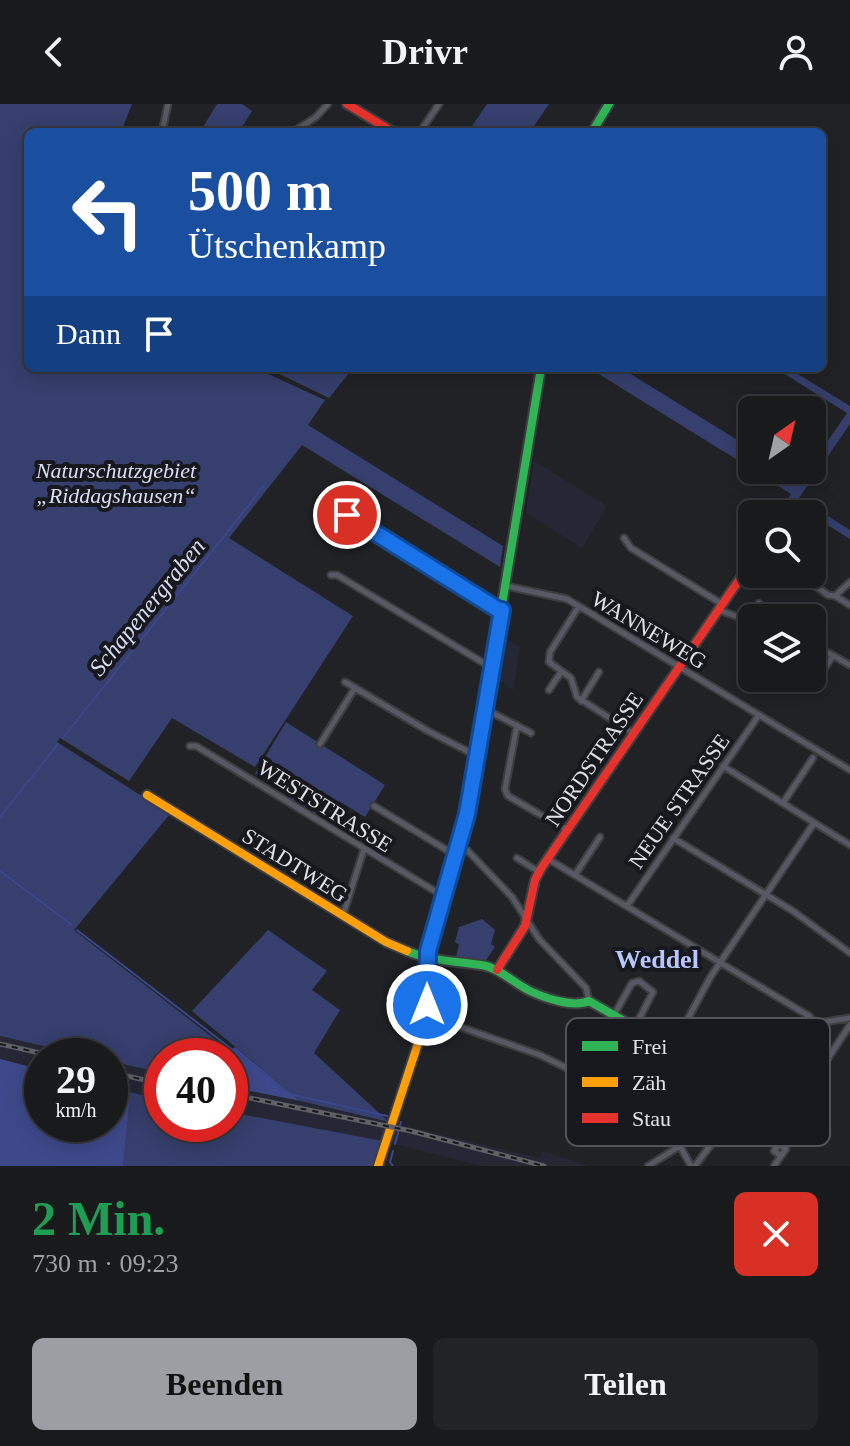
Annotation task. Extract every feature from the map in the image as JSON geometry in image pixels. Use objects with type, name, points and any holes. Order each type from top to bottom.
[{"type":"street","points":[[163,128],[168,104]]},
{"type":"street","points":[[299,128],[328,104]]},
{"type":"street","points":[[347,104],[384,128]]},
{"type":"street","points":[[423,128],[439,104]]},
{"type":"street","points":[[594,128],[609,104]]},
{"type":"street","points":[[379,1163],[424,1025],[427,959],[457,851],[478,756],[540,372]]},
{"type":"street","points":[[353,519],[502,610]]},
{"type":"street","points":[[624,538],[631,548],[720,607],[738,615]]},
{"type":"street","points":[[331,575],[337,575],[492,668]]},
{"type":"street","name":"NORDSTRASSE","points":[[497,970],[526,921],[539,872],[547,859],[738,581]]},
{"type":"street","points":[[835,596],[850,582]]},
{"type":"street","name":"WANNEWEG","points":[[506,586],[558,595],[579,606],[850,770]]},
{"type":"street","points":[[818,588],[850,605]]},
{"type":"street","points":[[579,606],[549,656],[551,665],[571,678],[581,701],[634,733]]},
{"type":"street","points":[[826,653],[850,665]]},
{"type":"street","points":[[826,666],[833,656]]},
{"type":"street","points":[[549,690],[561,672]]},
{"type":"street","points":[[581,701],[599,672]]},
{"type":"street","points":[[345,682],[428,731],[478,756]]},
{"type":"street","points":[[320,744],[355,688]]},
{"type":"street","points":[[485,709],[531,733]]},
{"type":"street","name":"NEUE STRASSE","points":[[627,906],[759,715]]},
{"type":"street","points":[[517,725],[505,789],[508,796],[567,830]]},
{"type":"street","name":"WESTSTRASSE","points":[[190,746],[196,746],[443,896]]},
{"type":"street","points":[[783,803],[813,758]]},
{"type":"street","points":[[723,766],[850,845]]},
{"type":"street","name":"STADTWEG","points":[[147,795],[386,942],[427,959],[497,970]]},
{"type":"street","points":[[374,806],[457,851],[467,850],[512,897],[539,939],[586,988],[590,994],[589,1001]]},
{"type":"street","points":[[687,1018],[705,985],[814,823]]},
{"type":"street","points":[[575,875],[600,837]]},
{"type":"street","points":[[673,838],[799,915],[850,953]]},
{"type":"street","points":[[343,916],[364,849]]},
{"type":"street","points":[[517,858],[539,872]]},
{"type":"street","points":[[547,859],[811,1018]]},
{"type":"street","points":[[497,970],[530,991],[580,1005],[589,1001]]},
{"type":"street","points":[[614,1015],[632,983],[639,981],[653,992],[640,1018]]},
{"type":"street","points":[[589,1001],[619,1018]]},
{"type":"street","points":[[426,1015],[540,1055],[566,1068]]},
{"type":"street","points":[[830,1020],[850,1018]]},
{"type":"street","points":[[424,1025],[442,1022]]},
{"type":"street","points":[[830,1055],[850,1025]]},
{"type":"street","points":[[648,1166],[680,1146],[693,1166],[709,1146]]},
{"type":"street","points":[[774,1166],[781,1156]]},
{"type":"shaded area","points":[[534,461],[607,506],[582,548],[526,513]]},
{"type":"shaded area","points":[[502,636],[520,647],[513,690],[495,677]]},
{"type":"shaded area","points":[[0,1036],[24,1042],[24,1065],[0,1059]]},
{"type":"shaded area","points":[[248,1058],[300,1101],[248,1091]]},
{"type":"shaded area","points":[[0,1059],[24,1065],[24,1142],[125,1142],[123,1166],[0,1166]]},
{"type":"shaded area","points":[[128,1065],[144,1069],[144,1095],[128,1092]]},
{"type":"shaded area","points":[[248,1091],[540,1158],[542,1151],[589,1166],[482,1166],[383,1141],[248,1115]]},
{"type":"green space","name":"Naturschutzgebiet „Riddagshausen“","points":[[0,104],[132,104],[123,128],[24,128],[24,372],[264,372],[325,400],[308,425],[503,546],[500,567],[302,445],[229,538],[353,616],[255,767],[172,718],[129,781],[60,738],[57,742],[170,814],[74,930],[213,1038],[144,1038],[144,1069],[128,1065],[128,1038],[24,1038],[24,1042],[0,1036]]},
{"type":"green space","points":[[217,104],[242,104],[252,111],[241,128],[202,128]]},
{"type":"green space","points":[[487,104],[549,104],[533,128],[471,128]]},
{"type":"green space","points":[[275,372],[350,372],[329,398]]},
{"type":"green space","points":[[595,372],[627,372],[738,440],[738,460]]},
{"type":"green space","points":[[781,372],[795,372],[850,406],[850,424],[826,459],[826,444],[847,413],[826,400],[826,396],[820,396]]},
{"type":"green space","points":[[775,484],[809,484],[799,498],[802,500],[787,500],[791,494]]},
{"type":"green space","points":[[826,515],[850,530],[850,539],[826,524]]},
{"type":"green space","points":[[286,722],[385,785],[365,817],[339,801],[325,822],[255,774]]},
{"type":"green space","points":[[482,919],[495,930],[491,944],[495,947],[484,963],[455,960],[459,927]]},
{"type":"green space","points":[[268,930],[327,971],[312,990],[340,1010],[314,1053],[389,1122],[300,1101],[248,1058],[248,1038],[224,1038],[192,1011]]},
{"type":"green space","points":[[0,1059],[24,1065],[24,1142],[128,1142],[128,1092],[144,1095],[144,1142],[248,1142],[248,1115],[383,1141],[372,1166],[0,1166]]},
{"type":"waterway","name":"Schapenergraben","points":[[257,494],[265,484]]},
{"type":"waterway","name":"Schapenergraben","points":[[63,738],[256,496]]},
{"type":"waterway","name":"Schapenergraben","points":[[0,817],[58,744]]},
{"type":"waterway","points":[[0,871],[72,925]]},
{"type":"waterway","points":[[77,930],[290,1094],[387,1116]]},
{"type":"waterway","points":[[395,1144],[401,1122]]},
{"type":"waterway","points":[[393,1151],[390,1162],[393,1166]]},
{"type":"railway","points":[[0,1044],[24,1049]]},
{"type":"railway","points":[[128,1076],[144,1080]]},
{"type":"railway","points":[[248,1098],[411,1131],[544,1166]]},
{"type":"traffic: fast","points":[[594,128],[609,104]]},
{"type":"traffic: fast","points":[[496,641],[540,372]]},
{"type":"traffic: fast","points":[[407,951],[492,968],[530,991],[567,1003],[589,1001],[619,1018]]},
{"type":"traffic: slow","points":[[378,1166],[424,1025],[428,951],[470,801],[496,641]]},
{"type":"traffic: slow","points":[[147,795],[386,942],[407,951]]},
{"type":"traffic: jam","points":[[347,104],[386,128]]},
{"type":"traffic: jam","points":[[497,970],[525,926],[535,880],[542,867],[738,581]]},
{"type":"district","name":"Weddel","points":[[657,959]]},
{"type":"route","points":[[347,515],[502,610],[467,814],[428,951],[427,1005]]}]
